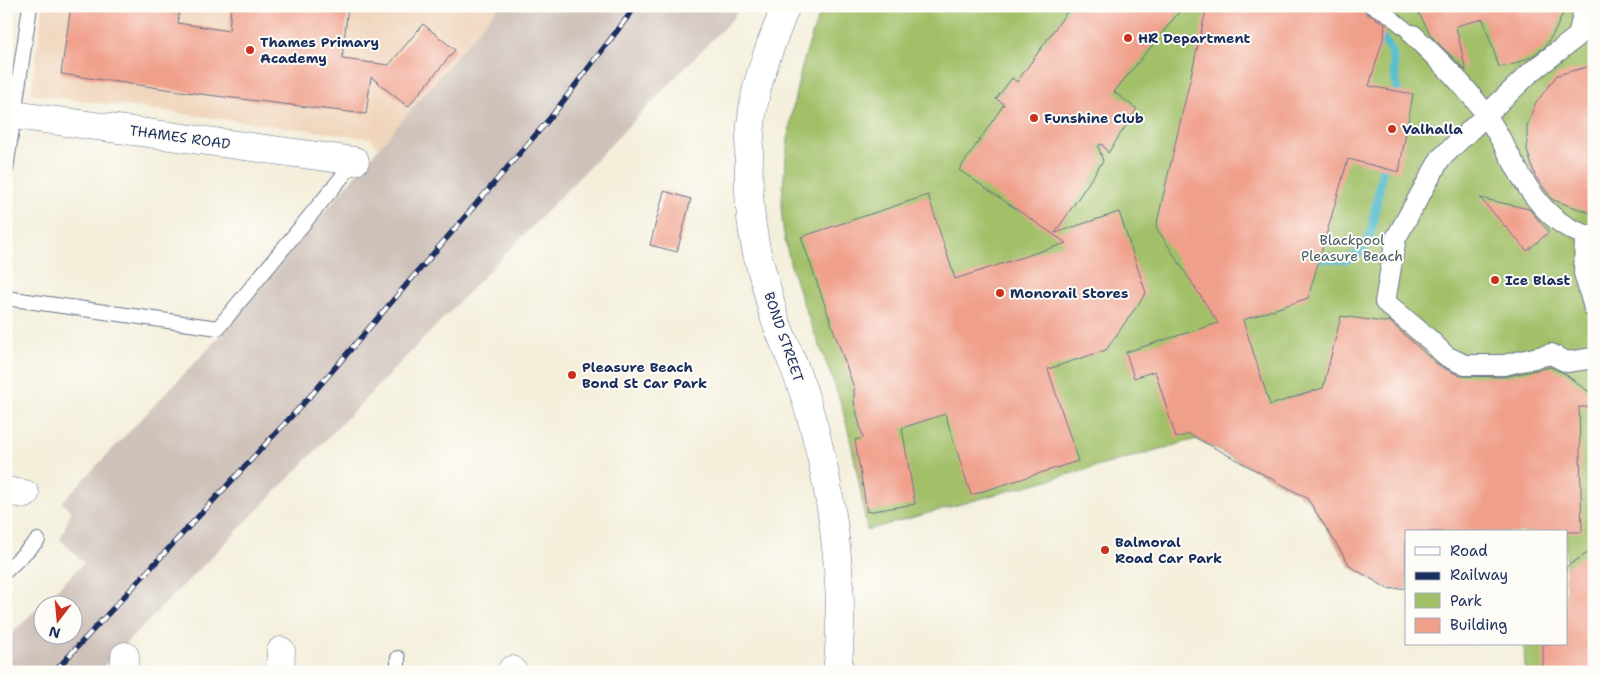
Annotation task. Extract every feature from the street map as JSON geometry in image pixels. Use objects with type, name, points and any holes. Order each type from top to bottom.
[{"type":"street","name":"BOND STREET","points":[[786,6],[769,49],[757,89],[751,133],[750,204],[754,239],[775,320],[806,399],[822,461],[836,551],[839,603],[837,672]]},
{"type":"street","points":[[1587,15],[1578,36],[1531,72],[1440,159],[1396,238],[1385,302],[1446,356],[1465,365],[1504,365],[1551,354],[1567,362],[1594,358]]},
{"type":"street","points":[[1413,36],[1449,69],[1486,115],[1531,194],[1555,220],[1589,236],[1584,273],[1594,308]]},
{"type":"street","name":"THAMES ROAD","points":[[10,114],[354,161]]},
{"type":"lane","points":[[6,169],[10,114],[30,6]]},
{"type":"lane","points":[[1371,6],[1386,13],[1413,36]]},
{"type":"lane","points":[[6,298],[218,328],[354,161]]},
{"type":"lane","points":[[6,571],[38,540]]},
{"type":"shaded area","name":"Thames Primary Academy","points":[[43,6],[499,6],[379,148],[370,138],[31,94]]},
{"type":"shaded area","points":[[499,6],[741,6],[734,17],[295,472],[98,672],[6,672],[6,639],[32,614],[32,646],[82,646],[82,596],[50,596],[84,563],[60,539],[71,512],[62,502],[210,347]]},
{"type":"green space","name":"Blackpool Pleasure Beach","points":[[823,6],[1594,6],[1594,672],[1525,672],[1524,646],[1568,646],[1568,530],[1405,530],[1405,588],[1388,589],[1351,567],[1307,498],[1197,439],[867,530],[856,467],[841,404],[800,295],[787,251],[782,221],[783,182],[793,105],[808,45]]},
{"type":"building","name":"Thames Primary Academy","points":[[71,6],[180,6],[178,23],[229,31],[231,6],[348,6],[342,59],[389,65],[423,24],[455,50],[408,107],[371,77],[366,114],[208,95],[61,74]]},
{"type":"building","points":[[1071,6],[1184,6],[1114,92],[1137,109],[1108,153],[1102,144],[1098,146],[1103,161],[1055,233],[1119,212],[1146,293],[1106,350],[1048,369],[1078,461],[971,495],[945,414],[902,428],[915,504],[867,512],[855,440],[863,438],[854,402],[854,388],[801,237],[928,195],[955,279],[1066,243],[959,170],[1004,104],[996,99],[1012,78],[1017,82]]},
{"type":"building","points":[[1207,6],[1362,6],[1367,14],[1385,23],[1384,36],[1369,86],[1413,94],[1399,172],[1348,159],[1308,298],[1243,320],[1270,405],[1323,388],[1341,316],[1384,322],[1389,321],[1438,365],[1460,376],[1504,377],[1550,367],[1564,373],[1594,396],[1594,407],[1579,407],[1582,532],[1568,532],[1568,530],[1405,530],[1405,588],[1388,589],[1351,567],[1307,498],[1189,434],[1176,438],[1155,371],[1134,378],[1126,352],[1218,323],[1156,227]]},
{"type":"building","points":[[1415,6],[1566,6],[1556,29],[1545,47],[1531,57],[1511,65],[1499,67],[1483,19],[1456,26],[1466,71],[1432,37]]},
{"type":"building","points":[[1594,65],[1594,214],[1553,200],[1535,176],[1527,150],[1527,126],[1535,104],[1557,75]]},
{"type":"building","points":[[664,191],[691,199],[677,252],[650,245]]},
{"type":"building","points":[[1480,198],[1529,209],[1549,232],[1527,251]]},
{"type":"building","points":[[1594,549],[1594,672],[1543,672],[1543,646],[1568,646],[1568,566]]},
{"type":"waterway","name":"Valhalla","points":[[1380,41],[1380,35],[1392,52],[1397,90],[1394,103]]},
{"type":"waterway","name":"Valhalla","points":[[1320,258],[1346,260],[1360,253],[1371,232],[1385,157]]},
{"type":"railway","points":[[54,672],[314,392],[551,117],[636,6]]},
{"type":"place","name":"HR Department","points":[[1128,38]]},
{"type":"place","name":"Thames Primary Academy","points":[[250,50]]},
{"type":"place","name":"Funshine Club","points":[[1034,118]]},
{"type":"place","name":"Valhalla","points":[[1392,129]]},
{"type":"place","name":"Ice Blast","points":[[1495,280]]},
{"type":"place","name":"Monorail Stores","points":[[1000,293]]},
{"type":"place","name":"Pleasure Beach Bond St Car Park","points":[[572,375]]},
{"type":"place","name":"Balmoral Road Car Park","points":[[1105,550]]}]
